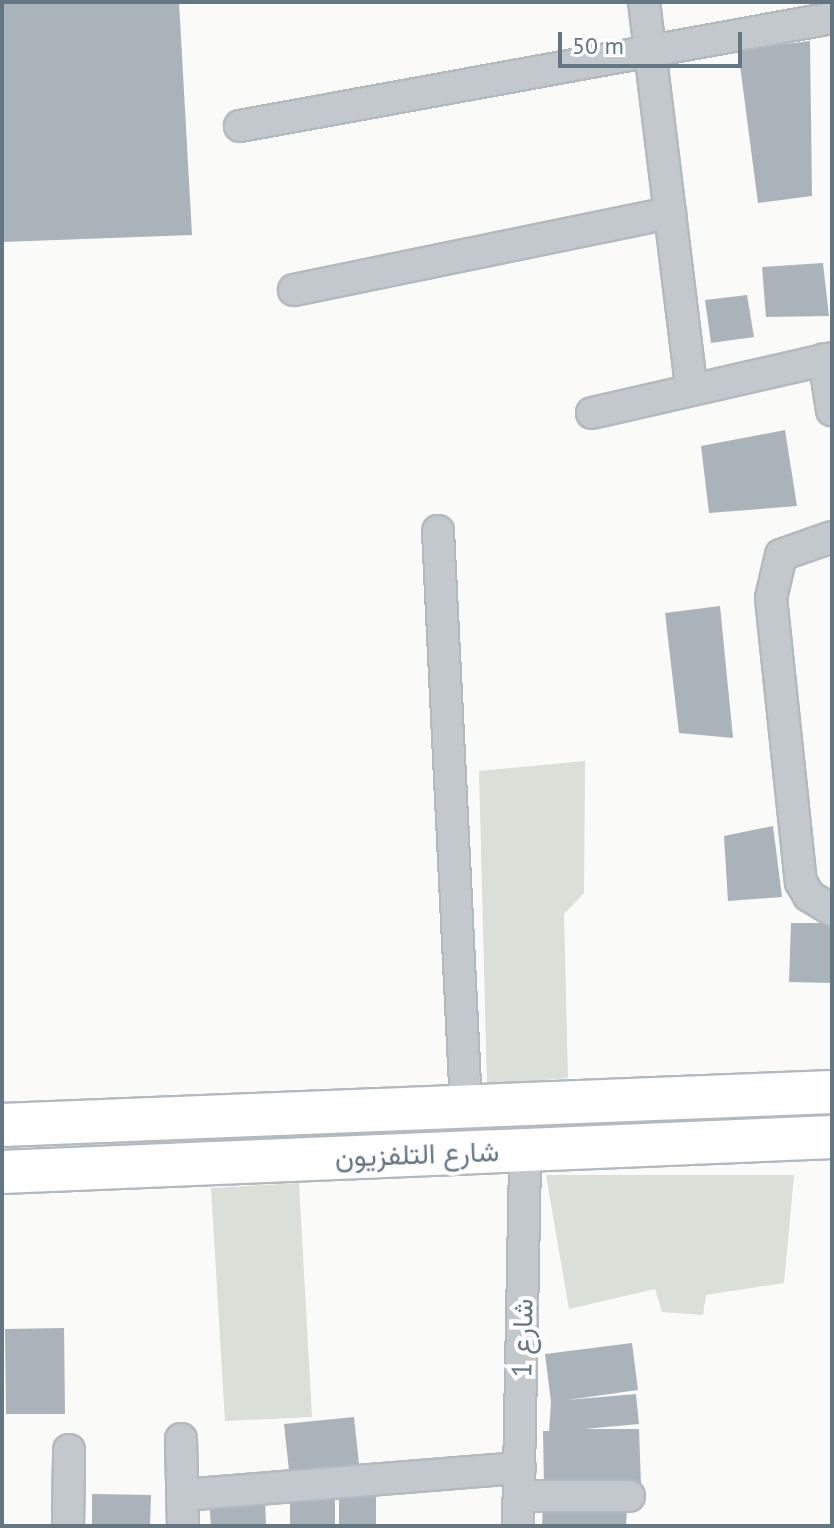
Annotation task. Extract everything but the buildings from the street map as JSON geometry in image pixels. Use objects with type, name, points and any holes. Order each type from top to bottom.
[{"type":"main road","name":"شارع التلفزيون","points":[[2,1125],[832,1092]]},
{"type":"main road","name":"شارع التلفزيون","points":[[2,1172],[832,1137]]},
{"type":"street","points":[[644,2],[691,387]]},
{"type":"street","points":[[240,126],[832,18]]},
{"type":"street","points":[[294,290],[670,213]]},
{"type":"street","points":[[592,413],[691,387],[828,359],[832,410]]},
{"type":"street","points":[[438,531],[466,1106]]},
{"type":"street","points":[[832,537],[781,555],[771,598],[801,882],[809,896],[832,910]]},
{"type":"street","name":"شارع 1","points":[[518,1526],[525,1149]]},
{"type":"street","points":[[181,1439],[183,1526]]},
{"type":"street","points":[[68,1526],[69,1450]]},
{"type":"street","points":[[183,1495],[520,1482],[629,1496]]},
{"type":"shaded area","points":[[585,761],[584,893],[564,914],[568,1078],[487,1085],[479,771]]},
{"type":"shaded area","points":[[546,1175],[794,1175],[784,1283],[706,1295],[703,1315],[662,1312],[655,1289],[569,1309]]},
{"type":"shaded area","points":[[299,1183],[312,1417],[225,1421],[211,1188]]}]
